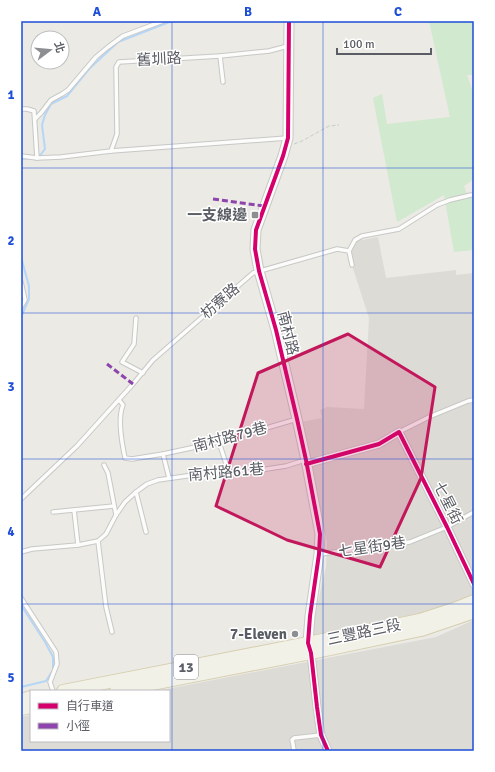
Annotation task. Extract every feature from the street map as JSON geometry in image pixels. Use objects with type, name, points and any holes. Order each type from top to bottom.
[{"type":"main road","name":"三豐路三段","points":[[121,690],[310,648],[420,620],[474,601]]},
{"type":"main road","name":"三豐路三段","points":[[69,690],[421,630],[474,612]]},
{"type":"street","name":"南村路","points":[[289,21],[287,142],[284,156],[256,230],[255,249],[259,271],[276,330],[297,419],[320,534],[319,554],[310,616],[310,648]]},
{"type":"street","points":[[306,462],[379,444],[399,432]]},
{"type":"street","name":"七星街","points":[[399,432],[474,584]]},
{"type":"street","points":[[310,648],[321,735],[328,751]]},
{"type":"lane","name":"舊圳路","points":[[35,119],[41,114],[51,100],[68,90],[96,57],[108,47],[123,36],[163,21]]},
{"type":"lane","name":"舊圳路","points":[[111,151],[117,134],[116,67],[119,62],[220,56],[269,51],[289,46]]},
{"type":"lane","points":[[220,56],[223,82]]},
{"type":"lane","points":[[21,109],[34,111],[37,158]]},
{"type":"lane","points":[[21,156],[37,158],[61,157],[111,151],[287,142]]},
{"type":"lane","points":[[352,265],[349,251],[355,240],[362,236],[399,230],[437,205],[471,194]]},
{"type":"lane","name":"枋寮路","points":[[21,499],[77,446],[153,360],[253,273],[337,249],[349,251]]},
{"type":"lane","points":[[21,282],[25,300],[21,307]]},
{"type":"lane","points":[[136,318],[134,344],[122,362],[143,373]]},
{"type":"lane","name":"南村路79巷","points":[[119,400],[123,405],[120,411],[121,442],[125,458],[132,459],[219,442],[297,419]]},
{"type":"lane","points":[[399,432],[429,417],[474,400]]},
{"type":"lane","points":[[219,442],[229,473]]},
{"type":"lane","points":[[163,454],[169,478]]},
{"type":"lane","name":"南村路61巷","points":[[136,492],[147,484],[169,478],[208,473],[248,472],[306,462]]},
{"type":"lane","points":[[104,465],[108,473],[116,516]]},
{"type":"lane","points":[[21,552],[32,549],[78,545],[98,541],[106,534],[125,502],[136,492],[146,532]]},
{"type":"lane","points":[[53,512],[114,506]]},
{"type":"lane","points":[[74,510],[78,545]]},
{"type":"lane","name":"七星街9巷","points":[[319,554],[410,542],[447,527],[474,512]]},
{"type":"lane","points":[[98,541],[106,607],[112,632]]},
{"type":"lane","points":[[21,598],[56,652],[57,664],[50,682],[53,690]]},
{"type":"lane","points":[[294,751],[292,740],[294,738],[321,735]]},
{"type":"path","points":[[287,142],[302,142],[329,126],[339,125]]},
{"type":"highlighted area","points":[[348,334],[435,387],[421,478],[380,567],[287,540],[216,506],[258,373]]},
{"type":"shaded area","points":[[378,237],[386,278],[456,270],[456,275],[474,273],[474,594],[420,615],[332,634],[309,635],[308,620],[316,610],[326,567],[327,542],[301,422],[322,418],[320,410],[327,407],[364,409],[369,318],[349,256],[357,241]]},
{"type":"shaded area","points":[[474,620],[474,751],[21,751],[21,717],[30,715],[30,742],[170,742],[170,690],[162,690],[436,637]]},
{"type":"green space","points":[[429,21],[474,21],[474,75],[467,75],[474,95],[474,179],[464,186],[467,195],[474,195],[474,250],[454,252],[444,195],[397,222],[373,98],[382,94],[387,124],[450,117]]},
{"type":"waterway","points":[[38,158],[45,149],[42,125],[51,104],[67,96],[89,69],[118,42],[172,21]]},
{"type":"waterway","points":[[21,159],[30,158]]},
{"type":"waterway","points":[[21,257],[29,286],[29,299],[21,317]]},
{"type":"waterway","points":[[21,605],[53,657],[53,670],[46,681],[21,687]]},
{"type":"marked path","points":[[213,199],[264,206]]},
{"type":"marked path","points":[[107,364],[133,384]]},
{"type":"cycle path","points":[[289,21],[288,138],[256,230],[255,249],[259,271],[276,330],[297,419],[320,534],[308,643],[311,653],[321,735],[328,751]]},
{"type":"cycle path","points":[[306,464],[379,444],[399,432],[474,584]]},
{"type":"place","name":"一支線邊","points":[[255,215]]},
{"type":"place","name":"7-Eleven","points":[[295,634]]}]
